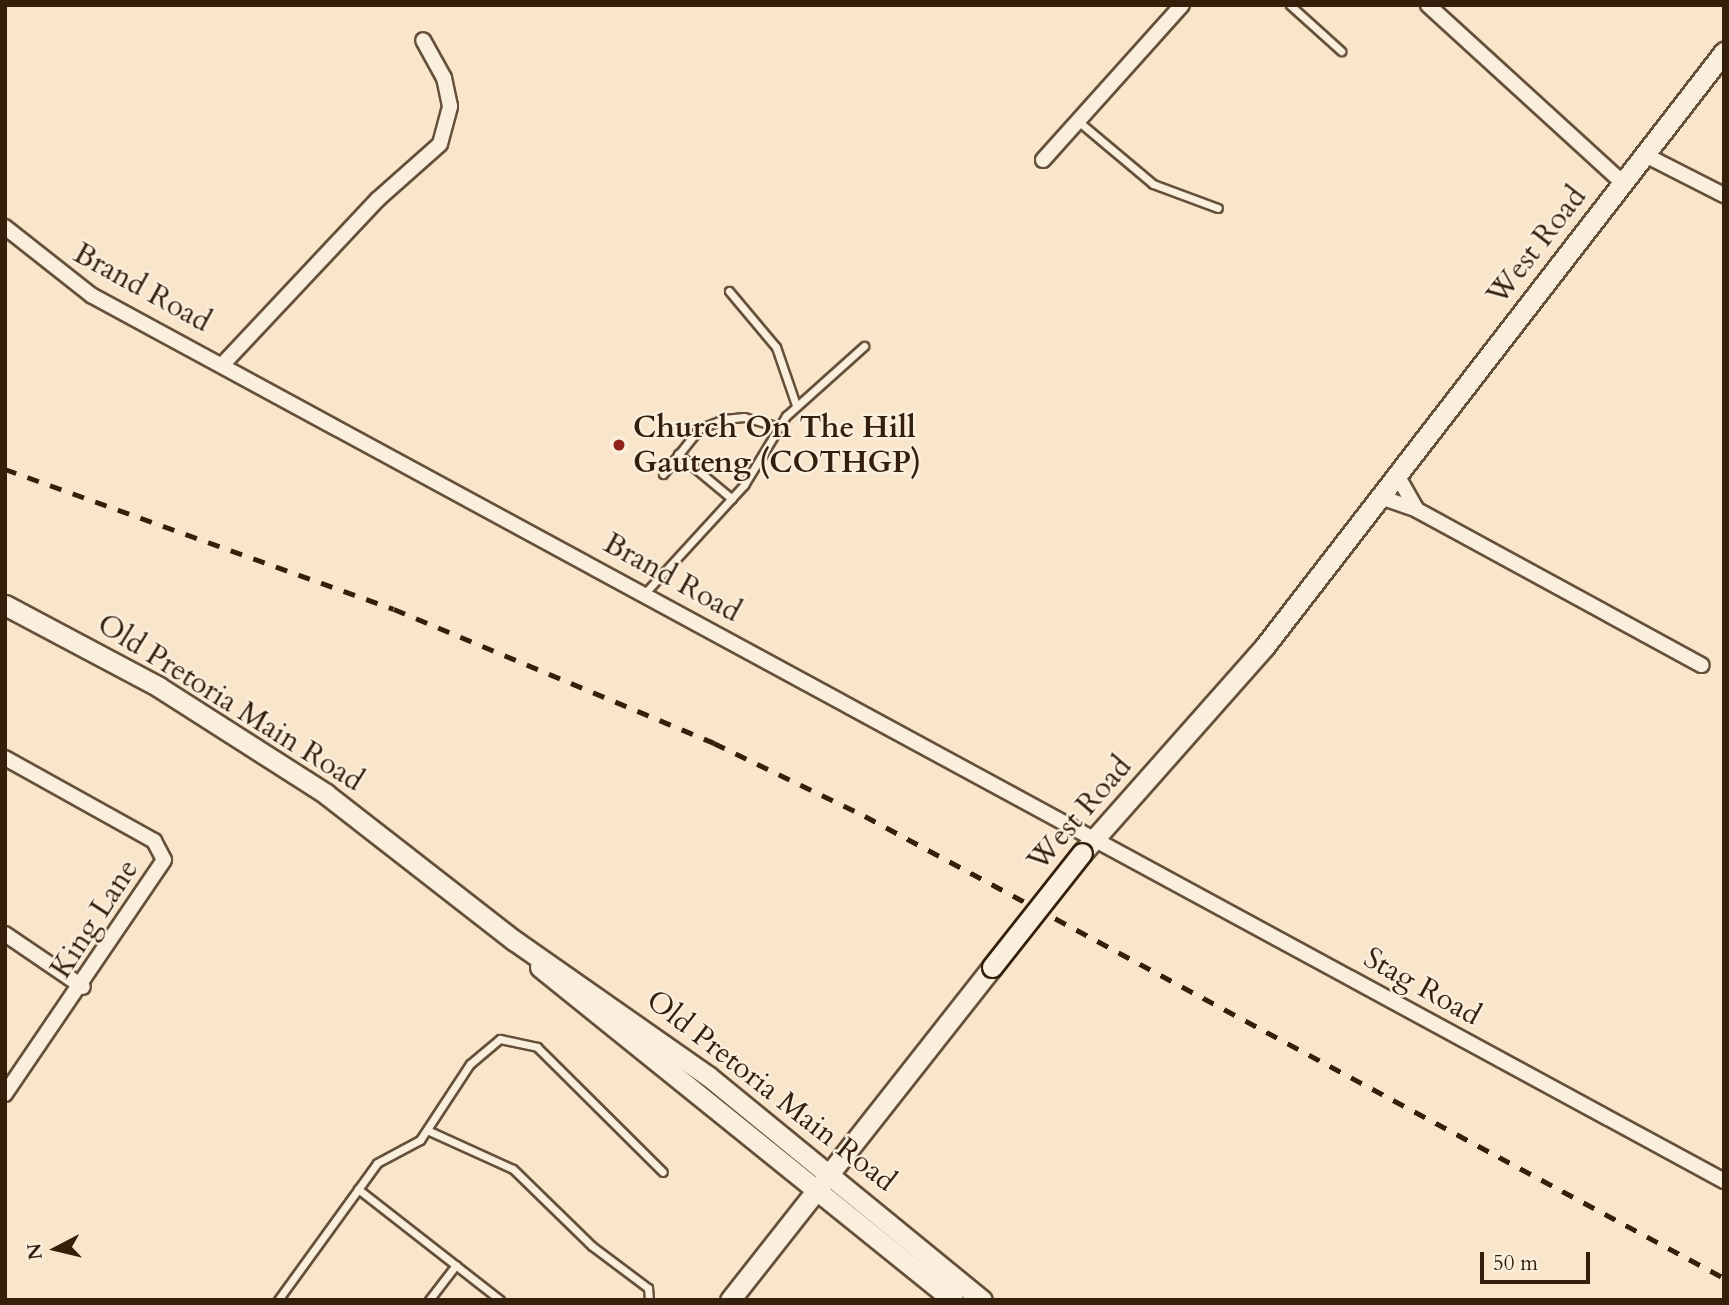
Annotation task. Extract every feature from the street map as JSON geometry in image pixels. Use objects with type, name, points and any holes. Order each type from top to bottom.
[{"type":"main road","name":"West Road","points":[[730,1300],[1088,846],[1265,646],[1724,52]]},
{"type":"main road","name":"Old Pretoria Main Road","points":[[5,605],[159,687],[260,750],[515,941],[659,1038],[832,1174],[982,1300]]},
{"type":"main road","name":"Old Pretoria Main Road","points":[[515,941],[549,976],[953,1300]]},
{"type":"street","points":[[1043,160],[1182,5]]},
{"type":"street","points":[[1428,5],[1623,183]]},
{"type":"street","name":"Brand Road","points":[[224,363],[377,200],[440,144],[450,106],[444,78],[423,40]]},
{"type":"street","points":[[1645,155],[1724,195]]},
{"type":"street","name":"Brand Road","points":[[5,228],[91,295],[224,363],[645,593],[1088,846]]},
{"type":"street","points":[[1397,475],[1417,510]]},
{"type":"street","points":[[1380,497],[1417,510],[1701,665]]},
{"type":"street","name":"King Lane","points":[[5,758],[96,804],[161,849],[161,870],[83,987],[5,1094]]},
{"type":"street","name":"Stag Road","points":[[1088,846],[1724,1181]]},
{"type":"street","points":[[5,934],[83,987]]},
{"type":"lane","points":[[1290,5],[1341,51]]},
{"type":"lane","points":[[1078,121],[1153,184],[1218,208]]},
{"type":"lane","points":[[729,291],[776,347],[796,405]]},
{"type":"lane","points":[[645,593],[732,499],[796,405],[864,346]]},
{"type":"lane","points":[[663,474],[699,429],[724,419],[744,417],[780,427]]},
{"type":"lane","points":[[678,454],[732,499]]},
{"type":"lane","points":[[278,1300],[377,1163],[407,1149],[427,1130],[481,1052],[500,1039],[516,1039],[537,1047],[601,1104],[663,1172]]},
{"type":"lane","points":[[427,1130],[513,1169],[592,1246],[648,1288],[649,1300]]},
{"type":"lane","points":[[358,1189],[500,1300]]},
{"type":"lane","points":[[429,1300],[456,1265]]},
{"type":"railway","points":[[5,469],[394,609],[714,743],[865,816],[1724,1278]]},
{"type":"place","name":"Church On The Hill Gauteng (COTHGP)","points":[[619,445]]}]
